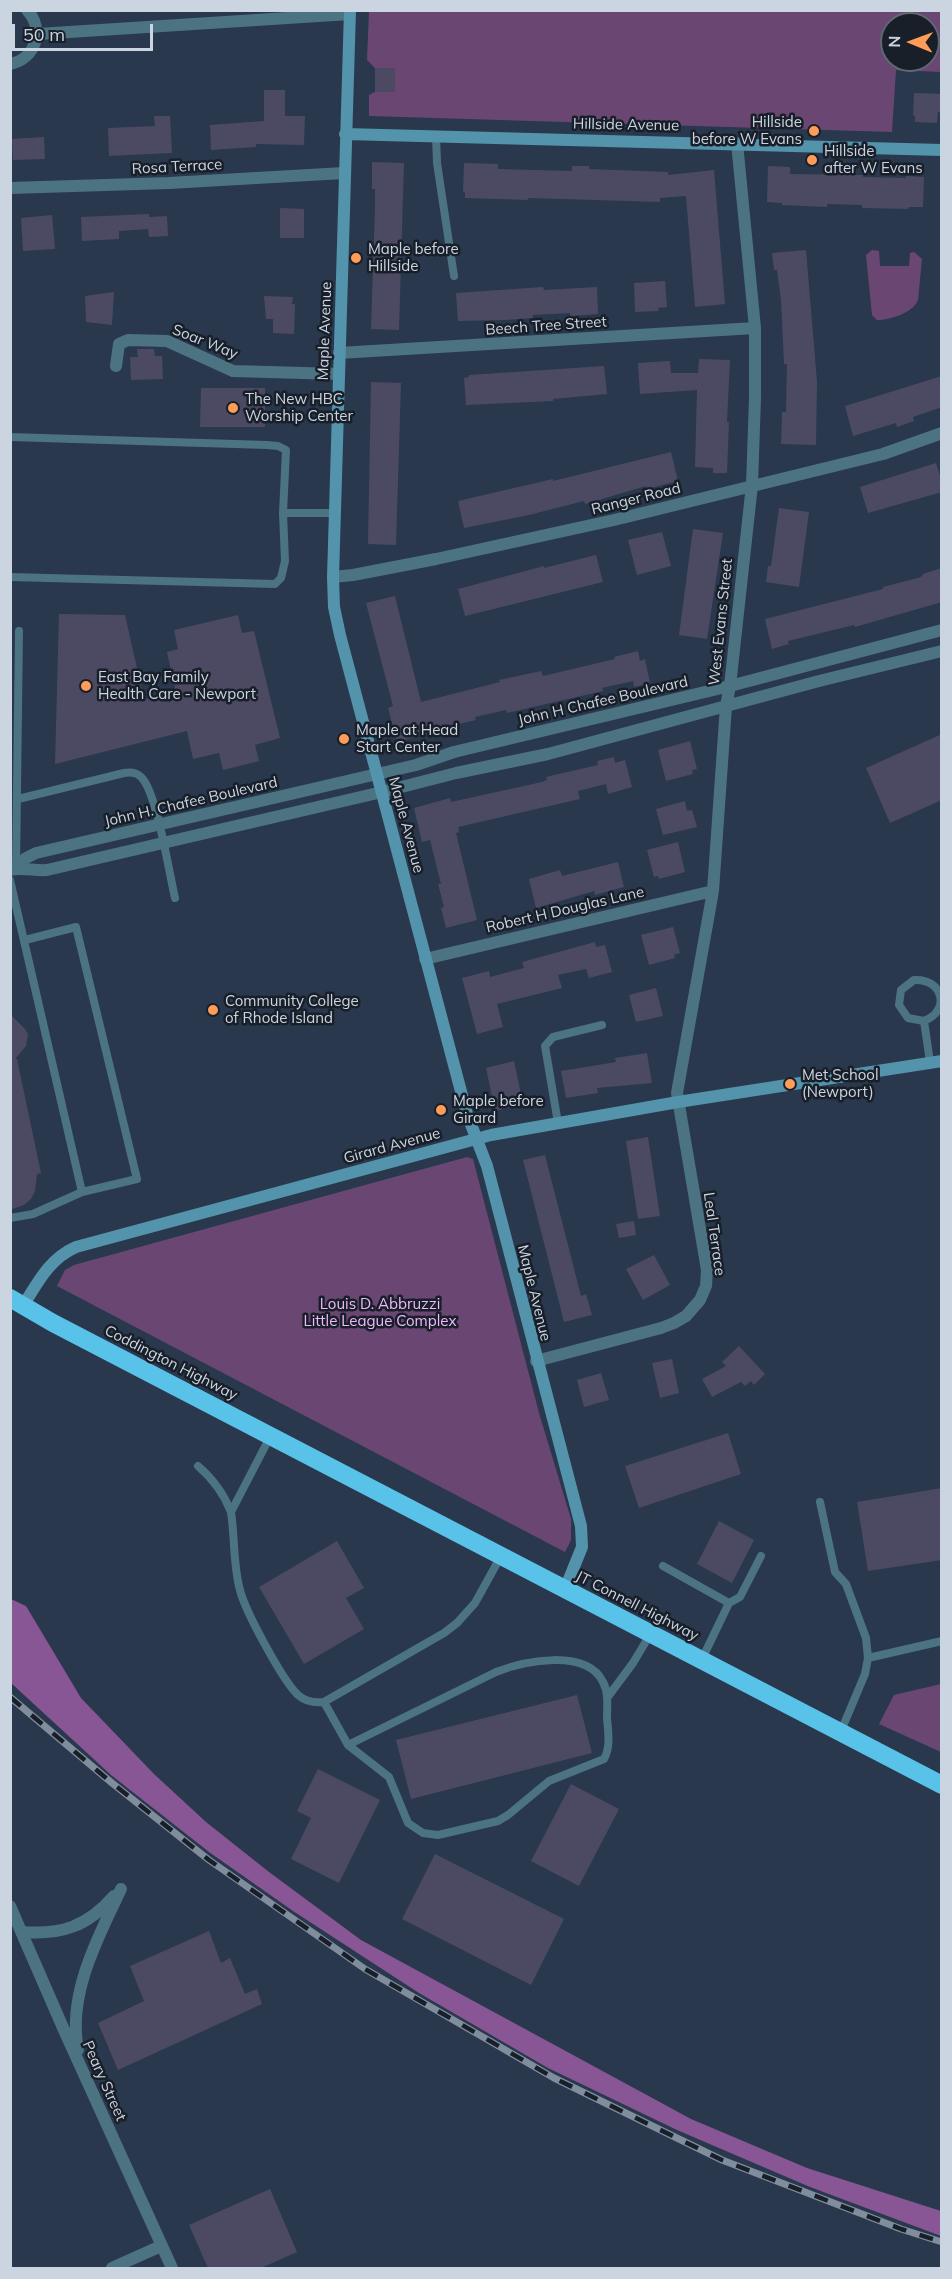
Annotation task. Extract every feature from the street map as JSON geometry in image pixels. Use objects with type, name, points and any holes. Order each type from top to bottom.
[{"type":"highway","name":"Coddington Highway","points":[[17,1302],[316,1459]]},
{"type":"highway","name":"JT Connell Highway","points":[[316,1459],[942,1785]]},
{"type":"street","points":[[10,64],[23,59],[36,44],[38,34],[36,24],[27,10]]},
{"type":"street","points":[[38,34],[350,12]]},
{"type":"street","name":"Maple Avenue","points":[[350,12],[334,513],[334,607],[425,959],[467,1114],[487,1166],[582,1531],[581,1551],[565,1588]]},
{"type":"street","name":"Hillside Avenue","points":[[345,135],[737,143],[942,150]]},
{"type":"street","name":"West Evans Street","points":[[678,1102],[678,1085],[712,891],[726,706],[752,485],[755,328],[737,143]]},
{"type":"street","name":"Rosa Terrace","points":[[10,188],[170,183],[344,173]]},
{"type":"street","name":"Beech Tree Street","points":[[339,353],[755,328]]},
{"type":"street","name":"Soar Way","points":[[116,366],[119,344],[128,340],[143,339],[167,341],[233,371],[339,374]]},
{"type":"street","name":"Ranger Road","points":[[333,577],[436,559],[614,520],[883,454],[942,433]]},
{"type":"street","name":"John H Chafee Boulevard","points":[[377,774],[416,765],[466,749],[730,686],[942,630]]},
{"type":"street","points":[[13,869],[47,870],[456,773],[548,754],[942,651]]},
{"type":"street","name":"John H. Chafee Boulevard","points":[[13,869],[36,853],[377,774]]},
{"type":"street","name":"Robert H Douglas Lane","points":[[425,959],[712,891]]},
{"type":"street","name":"Girard Avenue","points":[[17,1302],[52,1263],[76,1247],[477,1139],[678,1102],[936,1061]]},
{"type":"street","name":"Leal Terrace","points":[[536,1361],[661,1328],[686,1316],[700,1300],[706,1286],[707,1270],[678,1102]]},
{"type":"street","points":[[22,1932],[55,1933],[69,1929],[97,1913],[121,1889],[99,1935],[79,1997],[76,2040],[81,2065]]},
{"type":"street","name":"Peary Street","points":[[10,1906],[172,2268]]},
{"type":"street","points":[[112,2268],[161,2246]]},
{"type":"lane","points":[[436,136],[437,163],[454,276]]},
{"type":"lane","points":[[10,437],[278,446],[286,450],[283,513],[285,561],[281,578],[275,584],[10,577]]},
{"type":"lane","points":[[283,513],[334,513]]},
{"type":"lane","points":[[13,869],[18,799],[19,631]]},
{"type":"lane","points":[[18,799],[123,773],[134,773],[142,778],[149,790],[159,825],[175,898]]},
{"type":"lane","points":[[10,880],[82,1192]]},
{"type":"lane","points":[[10,1218],[33,1214],[82,1192],[137,1179],[76,927],[24,940]]},
{"type":"lane","points":[[914,980],[930,982],[940,996],[935,1015],[924,1021],[908,1018],[899,1005],[901,990],[914,980]]},
{"type":"lane","points":[[924,1021],[936,1061]]},
{"type":"lane","points":[[558,1123],[545,1046],[553,1038],[602,1025]]},
{"type":"lane","points":[[231,1512],[271,1435]]},
{"type":"lane","points":[[198,1466],[217,1486],[231,1512],[237,1580],[248,1612],[294,1690],[309,1701],[324,1702],[444,1633],[457,1623],[474,1603],[502,1556]]},
{"type":"lane","points":[[820,1502],[835,1572],[846,1584],[866,1638],[868,1658],[865,1674],[841,1731]]},
{"type":"lane","points":[[702,1659],[729,1603],[740,1597],[761,1556]]},
{"type":"lane","points":[[663,1566],[729,1603]]},
{"type":"lane","points":[[607,1698],[633,1663],[651,1633]]},
{"type":"lane","points":[[868,1658],[942,1641]]},
{"type":"lane","points":[[324,1702],[348,1745],[389,1777],[408,1823],[423,1833],[438,1835],[498,1821],[549,1781],[604,1759],[608,1748],[607,1698],[603,1681],[592,1669],[584,1665],[563,1661],[527,1662],[496,1672],[348,1745]]},
{"type":"green space","points":[[369,11],[941,11],[941,72],[940,12],[880,12],[880,72],[896,72],[892,132],[369,116],[369,95],[375,92],[395,92],[395,68],[375,68],[367,60]]},
{"type":"green space","points":[[872,250],[879,251],[880,266],[909,266],[910,253],[914,252],[922,259],[918,300],[911,309],[882,320],[877,320],[872,315],[866,255]]},
{"type":"green space","name":"Louis D. Abbruzzi Little League Complex","points":[[467,1157],[473,1159],[539,1413],[571,1519],[571,1540],[565,1552],[57,1286],[65,1270],[74,1265]]},
{"type":"green space","points":[[941,1684],[941,1752],[879,1724],[894,1695]]},
{"type":"shaded area","points":[[11,1599],[26,1606],[81,1698],[154,1774],[206,1822],[361,1940],[691,2119],[807,2168],[941,2211],[941,2236],[810,2187],[677,2130],[548,2068],[419,1993],[293,1911],[209,1852],[111,1775],[11,1683]]},
{"type":"building","points":[[375,68],[395,68],[395,92],[375,92]]},
{"type":"building","points":[[264,90],[285,90],[285,116],[305,116],[304,145],[256,144],[256,147],[211,150],[210,125],[264,121]]},
{"type":"building","points":[[914,93],[942,94],[942,112],[938,112],[937,123],[915,122]]},
{"type":"building","points":[[154,116],[170,116],[172,153],[109,156],[108,128],[155,126]]},
{"type":"building","points":[[44,137],[45,159],[13,160],[12,139]]},
{"type":"building","points":[[372,162],[404,163],[399,330],[371,329],[375,207]]},
{"type":"building","points":[[464,163],[498,164],[498,169],[572,171],[572,166],[589,166],[589,169],[668,172],[668,175],[714,170],[725,304],[695,307],[686,196],[660,198],[660,202],[465,198],[465,192],[463,192]]},
{"type":"building","points":[[768,166],[790,167],[790,174],[924,177],[923,207],[862,208],[862,205],[827,204],[827,207],[767,202]]},
{"type":"building","points":[[280,208],[304,209],[304,238],[280,238]]},
{"type":"building","points":[[149,214],[149,217],[167,216],[168,236],[149,237],[148,229],[119,231],[119,239],[82,241],[81,217]]},
{"type":"building","points":[[52,215],[55,249],[23,251],[21,218]]},
{"type":"building","points":[[806,250],[817,382],[816,445],[781,444],[782,412],[786,412],[787,364],[784,364],[781,300],[772,253]]},
{"type":"building","points":[[665,281],[667,307],[658,308],[659,311],[635,312],[634,283]]},
{"type":"building","points":[[543,287],[544,290],[597,287],[598,314],[570,316],[570,313],[533,315],[533,318],[505,320],[458,321],[456,293]]},
{"type":"building","points":[[114,292],[112,325],[86,322],[85,296]]},
{"type":"building","points":[[264,296],[293,297],[292,304],[295,304],[294,334],[273,333],[273,319],[266,319]]},
{"type":"building","points":[[137,349],[154,349],[155,356],[162,356],[163,379],[131,380],[130,357],[138,357]]},
{"type":"building","points":[[699,359],[730,360],[727,473],[713,473],[713,468],[695,467],[697,390],[640,394],[638,363],[670,361],[671,373],[698,373]]},
{"type":"building","points":[[604,366],[607,394],[553,399],[553,401],[466,405],[464,378],[469,375]]},
{"type":"building","points":[[942,376],[942,407],[913,417],[914,421],[897,427],[896,423],[853,436],[845,406]]},
{"type":"building","points":[[371,382],[401,383],[396,545],[368,544]]},
{"type":"building","name":"The New HBC Worship Center","points":[[201,388],[265,388],[265,427],[200,427]]},
{"type":"building","points":[[671,452],[678,481],[647,489],[646,486],[585,504],[584,501],[464,528],[458,501],[553,479],[553,481]]},
{"type":"building","points":[[936,463],[942,482],[942,492],[868,513],[860,487]]},
{"type":"building","points":[[779,508],[809,512],[799,587],[766,582],[768,566],[771,566]]},
{"type":"building","points":[[693,529],[723,533],[707,639],[679,635]]},
{"type":"building","points":[[662,532],[671,566],[637,575],[628,540]]},
{"type":"building","points":[[596,555],[603,582],[465,616],[458,589]]},
{"type":"building","points":[[942,568],[942,602],[855,627],[854,625],[788,641],[789,644],[772,649],[765,619],[883,589],[883,587],[921,577],[923,574]]},
{"type":"building","points":[[395,596],[421,702],[500,682],[499,680],[541,671],[543,676],[615,659],[614,657],[638,651],[640,661],[645,659],[650,683],[634,687],[633,681],[602,688],[603,691],[507,713],[506,710],[475,717],[476,720],[429,731],[429,733],[397,742],[388,708],[393,706],[366,603]]},
{"type":"building","points":[[59,614],[125,615],[144,699],[176,692],[167,652],[178,649],[174,630],[238,615],[242,633],[254,631],[280,738],[255,745],[259,761],[223,770],[219,753],[193,759],[187,731],[55,764]]},
{"type":"building","points":[[942,734],[942,800],[890,823],[866,768]]},
{"type":"building","points":[[690,741],[697,769],[692,770],[693,774],[666,781],[658,750]]},
{"type":"building","points":[[614,757],[615,763],[625,760],[632,787],[608,794],[606,784],[578,791],[580,799],[458,827],[459,832],[456,833],[477,920],[446,928],[438,884],[441,884],[430,840],[422,842],[414,808],[450,798],[451,802],[542,782],[547,780],[546,777],[598,765],[597,761]]},
{"type":"building","points":[[685,801],[687,811],[692,810],[697,827],[663,835],[656,809]]},
{"type":"building","points":[[678,842],[685,872],[659,879],[658,876],[654,877],[647,850]]},
{"type":"building","points":[[618,862],[624,887],[595,895],[594,891],[536,908],[529,879],[560,870],[562,876]]},
{"type":"building","points":[[673,927],[680,953],[674,955],[675,958],[649,965],[641,935]]},
{"type":"building","points":[[595,942],[596,947],[605,945],[612,972],[589,978],[586,969],[558,975],[562,988],[497,1004],[503,1027],[477,1034],[462,978],[489,971],[490,977],[524,968],[522,962]]},
{"type":"building","points":[[656,988],[663,1016],[636,1022],[629,995]]},
{"type":"building","points":[[10,1014],[28,1034],[26,1046],[15,1059],[17,1059],[41,1173],[37,1174],[35,1191],[31,1199],[24,1205],[10,1210]]},
{"type":"building","points":[[647,1053],[652,1083],[597,1088],[598,1093],[566,1098],[561,1071],[616,1062],[615,1058]]},
{"type":"building","points":[[514,1061],[523,1104],[495,1111],[486,1068]]},
{"type":"building","points":[[648,1137],[660,1216],[638,1219],[626,1141]]},
{"type":"building","points":[[545,1155],[581,1296],[586,1294],[592,1315],[564,1322],[523,1160]]},
{"type":"building","points":[[634,1221],[636,1235],[619,1238],[616,1224]]},
{"type":"building","points":[[654,1255],[670,1285],[643,1300],[626,1269]]},
{"type":"building","points":[[739,1346],[765,1374],[754,1385],[751,1381],[745,1386],[741,1382],[712,1397],[702,1379],[726,1366],[722,1362]]},
{"type":"building","points":[[672,1359],[679,1393],[660,1398],[652,1363]]},
{"type":"building","points":[[601,1373],[609,1400],[584,1407],[577,1380]]},
{"type":"building","points":[[728,1433],[741,1474],[639,1508],[625,1466]]},
{"type":"building","points":[[942,1488],[942,1560],[868,1571],[857,1502]]},
{"type":"building","points":[[719,1521],[754,1540],[732,1583],[697,1564]]},
{"type":"building","points":[[337,1541],[364,1588],[346,1598],[364,1629],[304,1664],[259,1587]]},
{"type":"building","points":[[577,1695],[592,1753],[411,1799],[396,1740]]},
{"type":"building","points":[[318,1769],[380,1800],[339,1883],[291,1859],[311,1818],[297,1811]]},
{"type":"building","points":[[571,1784],[619,1809],[579,1886],[531,1861]]},
{"type":"building","points":[[435,1854],[564,1919],[531,1985],[402,1919]]},
{"type":"building","points":[[209,1931],[221,1963],[230,1958],[245,1994],[257,1989],[262,2004],[118,2070],[98,2023],[144,2001],[130,1966]]},
{"type":"building","points":[[270,2189],[297,2252],[261,2268],[208,2268],[189,2225]]},
{"type":"railway","points":[[10,1697],[112,1783],[209,1860],[365,1969],[554,2078],[722,2160],[901,2229],[942,2242]]},
{"type":"place","name":"Hillside before W Evans","points":[[814,131]]},
{"type":"place","name":"Hillside after W Evans","points":[[812,160]]},
{"type":"place","name":"Maple before Hillside","points":[[356,258]]},
{"type":"place","name":"The New HBC Worship Center","points":[[233,408]]},
{"type":"place","name":"East Bay Family Health Care - Newport","points":[[86,686]]},
{"type":"place","name":"Maple at Head Start Center","points":[[344,739]]},
{"type":"place","name":"Community College of Rhode Island","points":[[213,1010]]},
{"type":"place","name":"Met School (Newport)","points":[[790,1084]]},
{"type":"place","name":"Maple before Girard","points":[[441,1110]]}]
